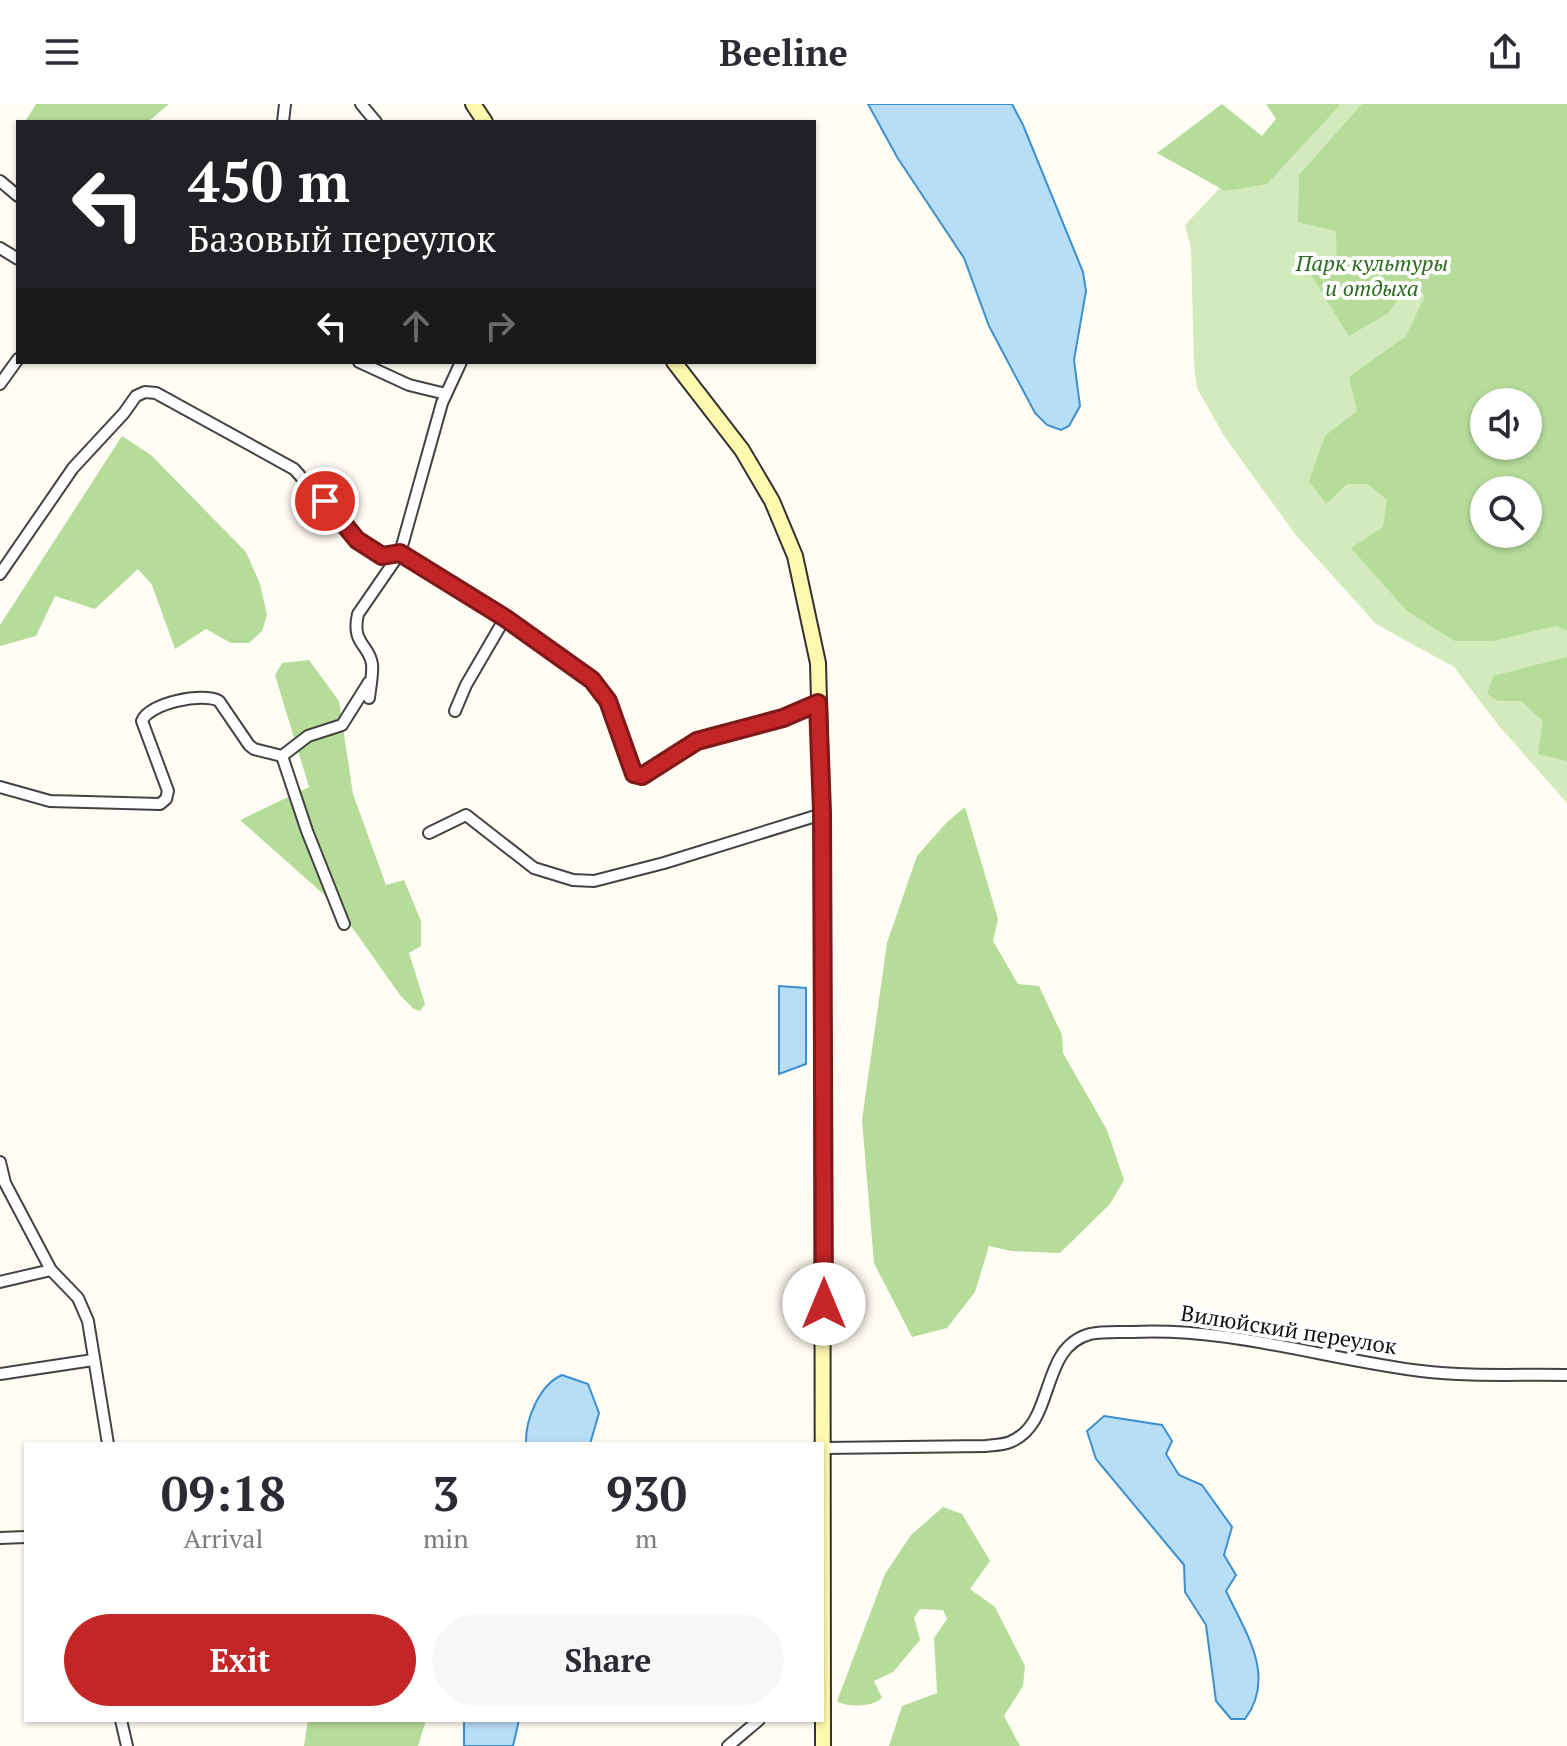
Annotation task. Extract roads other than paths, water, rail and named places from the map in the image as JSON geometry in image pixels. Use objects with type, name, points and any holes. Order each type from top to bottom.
[{"type":"main road","points":[[676,364],[742,450],[777,513],[795,556],[818,663],[822,814],[824,1442]]},
{"type":"main road","points":[[823,1722],[823,1746]]},
{"type":"street","points":[[361,104],[374,120]]},
{"type":"street","points":[[0,181],[16,194]]},
{"type":"street","points":[[0,384],[16,362]]},
{"type":"street","points":[[363,364],[409,385],[446,394]]},
{"type":"street","points":[[369,698],[372,662],[357,638],[355,625],[358,614],[400,553],[446,394],[460,364]]},
{"type":"street","points":[[0,574],[73,468],[136,396],[145,392],[156,393],[294,469],[357,540],[382,556],[400,553],[505,618],[592,680],[608,701],[637,776],[642,776],[697,741],[783,718],[818,703]]},
{"type":"street","points":[[455,711],[466,685],[505,618]]},
{"type":"street","points":[[282,756],[308,736],[342,725],[371,680]]},
{"type":"street","points":[[0,787],[50,801],[160,804],[166,799],[168,791],[142,721],[145,714],[152,710],[195,696],[212,697],[219,701],[254,749],[282,756]]},
{"type":"street","points":[[282,756],[307,831],[344,924]]},
{"type":"street","points":[[429,833],[466,815],[534,868],[573,880],[594,881],[664,863],[822,814]]},
{"type":"street","points":[[0,1165],[5,1183],[51,1270],[78,1298],[88,1321],[108,1442]]},
{"type":"street","points":[[0,1282],[51,1270]]},
{"type":"street","name":"Вилюйский переулок","points":[[824,1448],[986,1446],[1010,1442],[1024,1432],[1038,1412],[1059,1355],[1073,1340],[1092,1334],[1171,1330],[1241,1338],[1335,1358],[1424,1371],[1567,1375]]},
{"type":"street","points":[[0,1374],[93,1360]]},
{"type":"street","points":[[0,1538],[24,1537]]},
{"type":"street","points":[[121,1722],[127,1746]]},
{"type":"street","points":[[728,1746],[757,1722]]},
{"type":"water","points":[[868,104],[1012,104],[1083,272],[1086,291],[1074,360],[1080,406],[1069,426],[1061,430],[1047,425],[1035,413],[989,326],[964,258],[897,157]]},
{"type":"water","points":[[779,986],[806,988],[806,1064],[779,1074]]},
{"type":"water","points":[[562,1375],[588,1384],[599,1413],[591,1442],[526,1442],[535,1404],[554,1380]]},
{"type":"water","points":[[1104,1416],[1162,1425],[1172,1441],[1166,1454],[1179,1475],[1202,1485],[1232,1527],[1224,1555],[1236,1575],[1226,1591],[1249,1638],[1258,1670],[1254,1703],[1245,1719],[1231,1719],[1216,1701],[1206,1625],[1185,1592],[1184,1565],[1096,1459],[1087,1431]]},
{"type":"water","points":[[464,1722],[519,1722],[513,1746],[464,1746]]},
{"type":"park label","name":"Парк культуры и отдыха","points":[[1372,274]]}]
